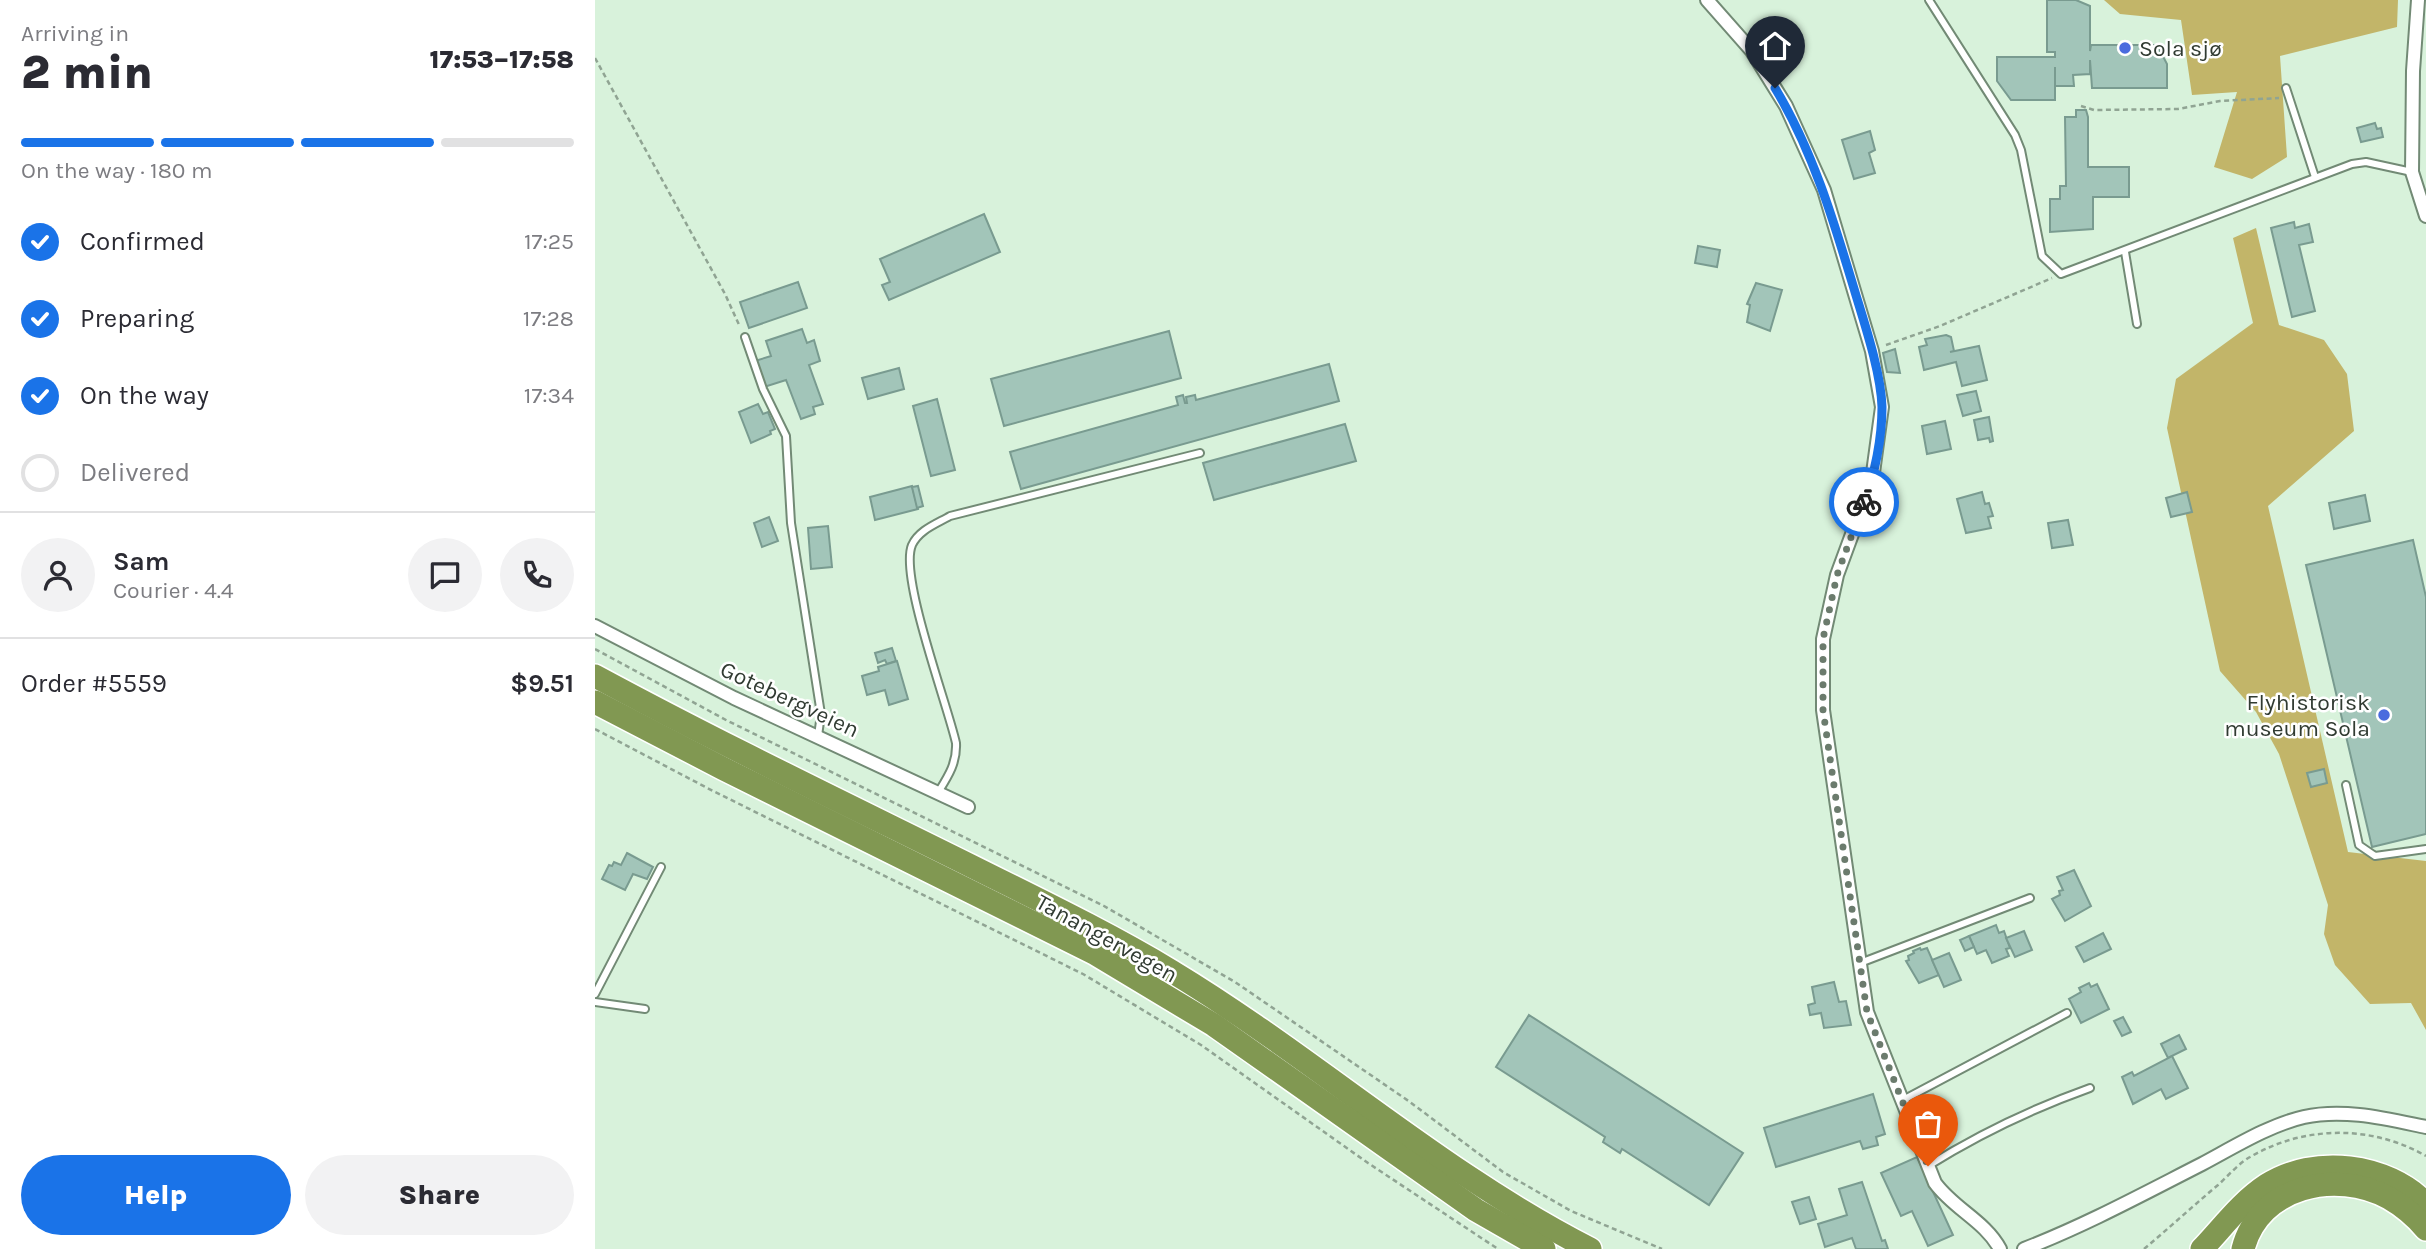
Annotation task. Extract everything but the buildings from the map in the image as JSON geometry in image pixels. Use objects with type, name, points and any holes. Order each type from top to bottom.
[{"type":"highway","name":"Tanangervegen","points":[[595,676],[734,749],[1105,933],[1227,1006],[1488,1192],[1590,1249]]},
{"type":"highway","name":"Tanangervegen","points":[[595,702],[1105,959],[1214,1025],[1476,1210],[1544,1249]]},
{"type":"highway","points":[[2202,1249],[2243,1204],[2267,1185],[2293,1172],[2312,1168],[2329,1166],[2362,1170],[2394,1181],[2426,1204]]},
{"type":"highway","points":[[2243,1249],[2255,1220],[2276,1200],[2296,1189],[2329,1184],[2359,1186],[2388,1197],[2412,1213],[2426,1228]]},
{"type":"street","points":[[1707,0],[1752,51],[1786,106],[1824,190],[1872,351],[1882,407],[1872,480],[1837,575],[1823,639],[1823,710],[1858,964],[1867,1012],[1928,1166],[1946,1198],[1984,1226],[2000,1249]]},
{"type":"street","points":[[2419,0],[2413,71],[2412,172],[2426,216]]},
{"type":"street","name":"Gotebergveien","points":[[595,626],[734,698],[939,791],[968,807]]},
{"type":"street","points":[[2024,1249],[2072,1231],[2231,1149],[2303,1118],[2333,1114],[2362,1116],[2426,1127]]},
{"type":"lane","points":[[1929,0],[2015,135],[2021,150],[2042,256],[2061,274],[2125,252],[2352,163],[2366,162],[2412,172]]},
{"type":"lane","points":[[2286,88],[2315,177]]},
{"type":"lane","points":[[2125,252],[2137,324]]},
{"type":"lane","points":[[745,337],[764,389],[786,436],[791,523],[821,714],[818,736]]},
{"type":"lane","points":[[939,791],[952,770],[957,755],[956,743],[912,586],[911,547],[919,533],[950,516],[1200,453]]},
{"type":"lane","points":[[2346,785],[2359,845],[2375,856],[2426,849]]},
{"type":"lane","points":[[595,994],[661,867]]},
{"type":"lane","points":[[1858,964],[2030,898]]},
{"type":"lane","points":[[595,1002],[646,1009]]},
{"type":"lane","points":[[1901,1101],[2067,1013]]},
{"type":"lane","points":[[1928,1166],[2042,1106],[2090,1088]]},
{"type":"path","points":[[595,58],[725,294],[745,337]]},
{"type":"path","points":[[2081,106],[2094,110],[2178,109],[2220,101],[2267,97],[2290,99]]},
{"type":"path","points":[[1872,351],[1940,326],[2061,274]]},
{"type":"path","points":[[595,729],[713,791],[1083,974],[1201,1045],[1368,1164],[1498,1249]]},
{"type":"shaded area","points":[[2104,0],[2398,0],[2397,27],[2280,56],[2287,157],[2252,179],[2214,167],[2237,92],[2192,95],[2181,20],[2120,14]]},
{"type":"shaded area","points":[[2256,228],[2279,325],[2324,340],[2347,374],[2354,431],[2268,506],[2348,852],[2426,861],[2426,1030],[2411,1003],[2370,1004],[2335,965],[2324,934],[2328,905],[2279,754],[2256,712],[2220,671],[2167,428],[2176,379],[2253,323],[2233,238]]},
{"type":"way so far","points":[[1864,502],[1837,575],[1823,639],[1823,710],[1867,1012],[1928,1166]]},
{"type":"place","name":"Sola sjø","points":[[2125,48]]},
{"type":"place","name":"Flyhistorisk museum Sola","points":[[2384,715]]},
{"type":"route","points":[[1775,88],[1786,106],[1824,190],[1872,351],[1882,407],[1872,480],[1864,502]]}]
